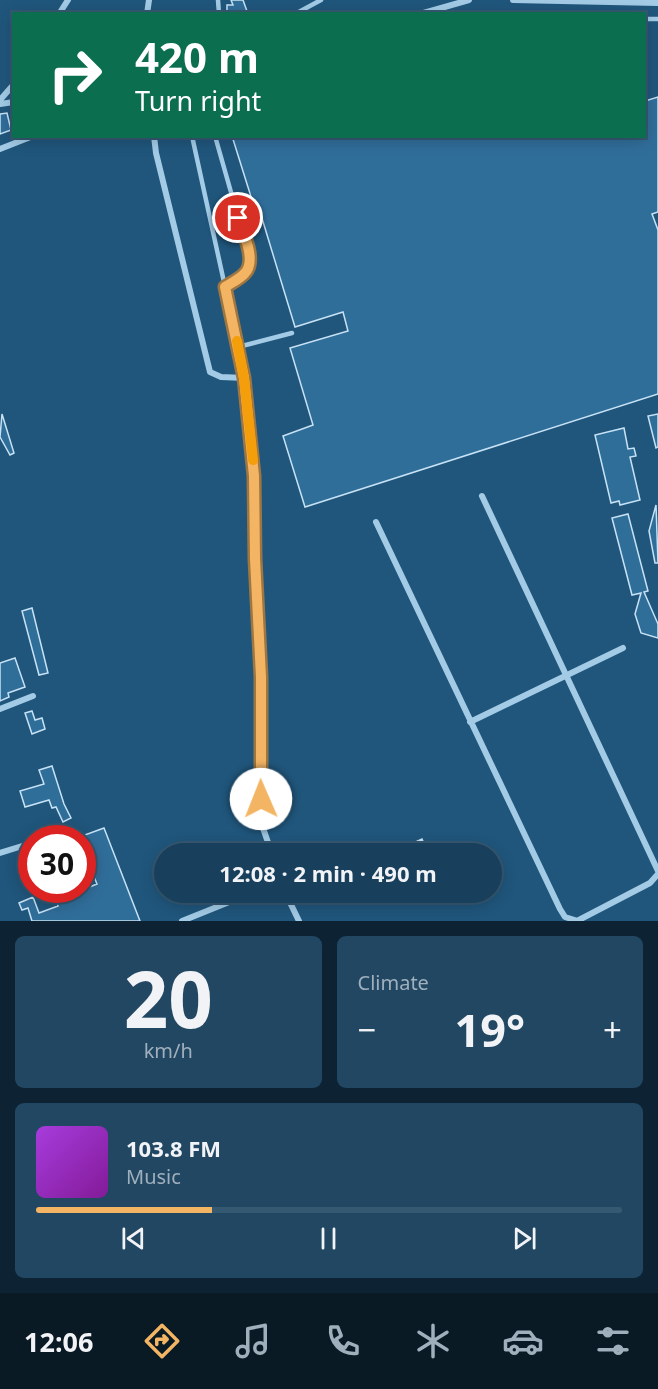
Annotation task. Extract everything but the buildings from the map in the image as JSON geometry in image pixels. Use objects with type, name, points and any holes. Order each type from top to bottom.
[{"type":"street","points":[[427,12],[469,0]]},
{"type":"street","points":[[513,0],[658,3]]},
{"type":"street","points":[[0,102],[12,87]]},
{"type":"street","points":[[0,149],[28,138]]},
{"type":"street","points":[[154,138],[210,372],[221,377],[244,378],[254,476],[255,559],[261,677],[261,812],[268,843]]},
{"type":"street","points":[[376,522],[560,909],[566,917],[577,921],[650,883],[658,873],[482,496]]},
{"type":"street","points":[[470,722],[623,648]]},
{"type":"street","points":[[0,709],[33,696]]},
{"type":"street","points":[[0,854],[18,848]]},
{"type":"street","points":[[182,921],[227,903]]},
{"type":"street","points":[[290,903],[299,921]]},
{"type":"lane","points":[[299,12],[321,0]]},
{"type":"lane","points":[[192,138],[244,378]]},
{"type":"lane","points":[[216,138],[250,259],[246,273],[225,287]]},
{"type":"lane","points":[[238,347],[292,333]]},
{"type":"slow traffic","points":[[237,341],[244,378],[253,460]]},
{"type":"route","points":[[238,218],[250,259],[249,266],[246,273],[225,287],[244,378],[254,476],[255,559],[261,677],[261,799]]}]
